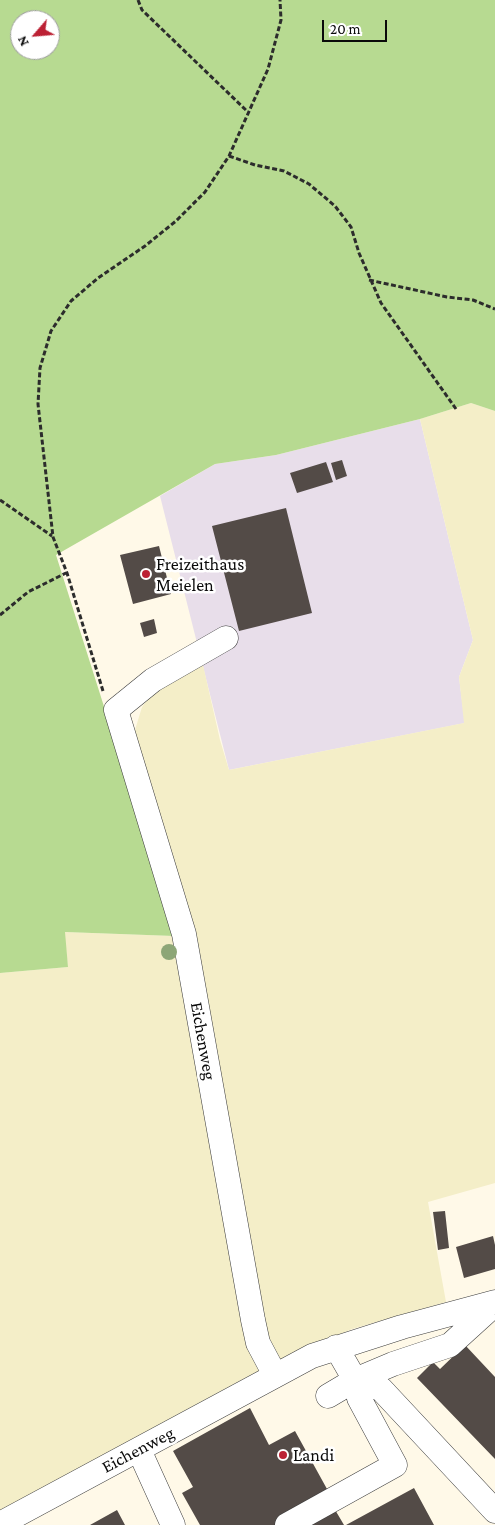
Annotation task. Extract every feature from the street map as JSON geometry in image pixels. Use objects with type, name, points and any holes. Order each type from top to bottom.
[{"type":"street","points":[[116,710],[152,680],[226,638]]},
{"type":"street","name":"Eichenweg","points":[[116,710],[184,934],[254,1326],[258,1343],[275,1375]]},
{"type":"street","points":[[328,1396],[355,1380],[392,1364],[450,1346],[495,1303]]},
{"type":"street","name":"Eichenweg","points":[[0,1524],[312,1356],[412,1324],[495,1303]]},
{"type":"street","points":[[287,1525],[395,1465],[359,1398],[355,1380],[336,1348]]},
{"type":"street","points":[[355,1380],[381,1389],[495,1511]]},
{"type":"street","points":[[139,1450],[173,1525]]},
{"type":"path","points":[[138,0],[142,10],[249,113]]},
{"type":"path","points":[[116,710],[104,696],[67,573],[53,537],[38,404],[40,368],[52,330],[71,301],[98,278],[145,246],[176,221],[204,192],[229,156],[268,69],[281,20],[280,0]]},
{"type":"path","points":[[229,156],[255,165],[284,171],[309,184],[334,206],[352,227],[369,280],[381,303],[456,409]]},
{"type":"path","points":[[369,280],[447,297],[474,300],[495,309]]},
{"type":"path","points":[[0,500],[53,537]]},
{"type":"path","points":[[0,615],[28,592],[67,573]]},
{"type":"shaded area","points":[[471,403],[495,411],[495,1183],[428,1202],[446,1302],[352,1329],[293,1355],[245,1378],[0,1511],[0,973],[68,967],[64,932],[174,936],[135,742],[135,730],[142,707],[149,697],[171,681],[203,665],[220,740],[229,770],[464,723],[459,677],[473,640],[420,419]]},
{"type":"shaded area","points":[[420,419],[473,640],[459,677],[465,723],[229,770],[160,496],[215,464],[276,455]]},
{"type":"green space","points":[[0,0],[495,0],[495,411],[471,403],[420,419],[276,455],[215,464],[56,555],[174,936],[65,932],[68,967],[0,973]]},
{"type":"building","points":[[342,460],[347,476],[336,480],[331,463]]},
{"type":"building","points":[[326,462],[333,482],[297,493],[290,473]]},
{"type":"building","points":[[286,508],[312,613],[239,631],[212,526]]},
{"type":"building","name":"Freizeithaus Meielen","points":[[159,546],[171,594],[133,604],[120,555]]},
{"type":"building","points":[[154,619],[157,633],[144,637],[140,623]]},
{"type":"building","points":[[445,1211],[449,1248],[438,1250],[433,1212]]},
{"type":"building","points":[[493,1236],[495,1269],[464,1278],[456,1247]]},
{"type":"building","points":[[465,1345],[495,1377],[495,1459],[417,1378],[433,1362],[440,1369]]},
{"type":"building","points":[[250,1408],[269,1445],[295,1431],[327,1489],[324,1491],[344,1525],[200,1525],[182,1493],[193,1487],[173,1451]]},
{"type":"building","points":[[414,1488],[434,1525],[346,1525]]},
{"type":"building","points":[[117,1510],[125,1525],[90,1525]]},
{"type":"place","name":"Freizeithaus Meielen","points":[[146,574]]},
{"type":"place","name":"Landi","points":[[283,1455]]}]
